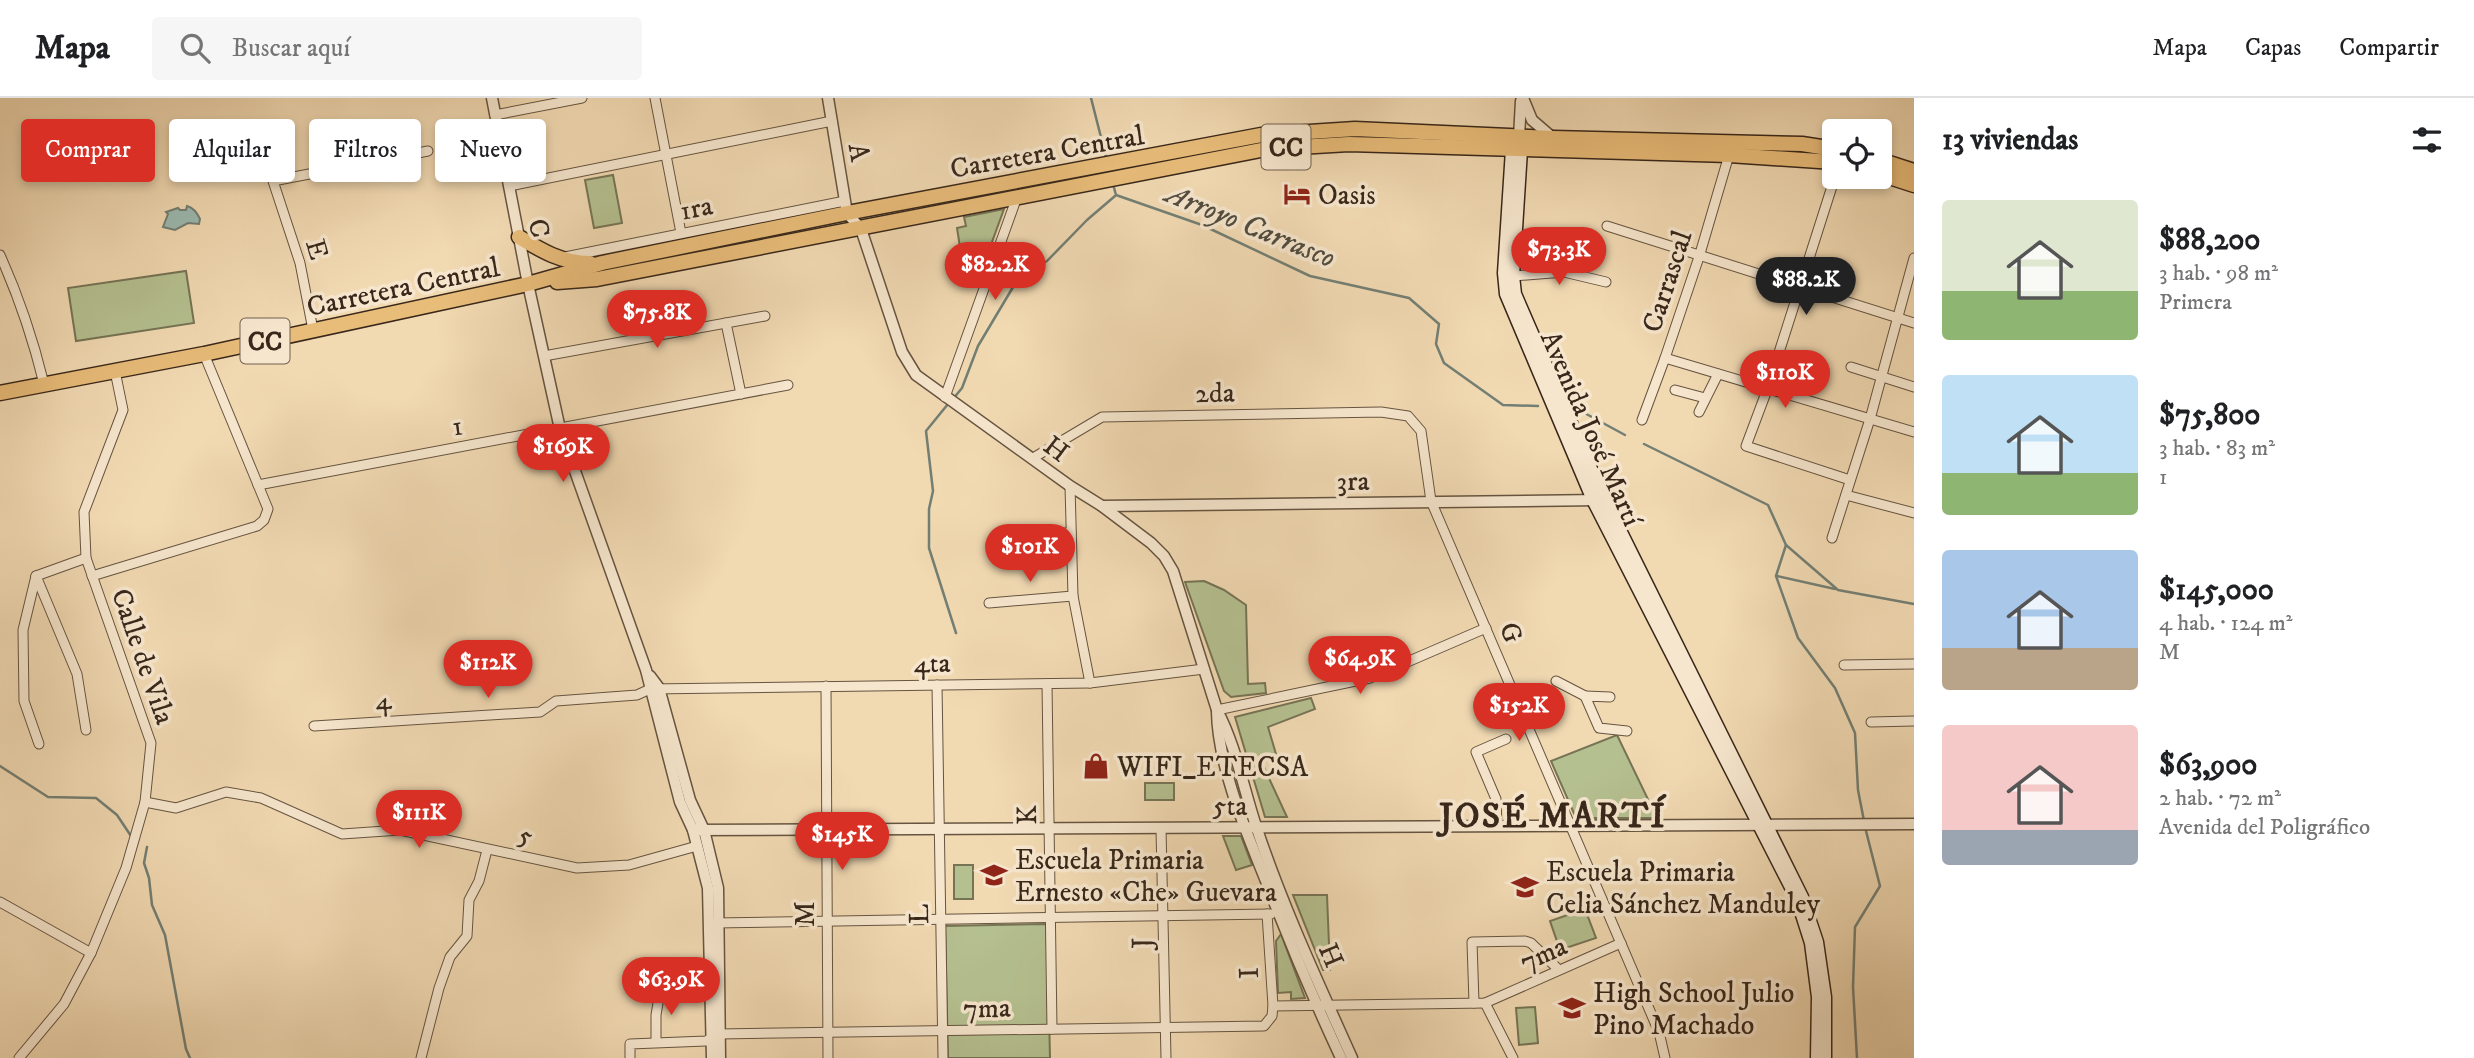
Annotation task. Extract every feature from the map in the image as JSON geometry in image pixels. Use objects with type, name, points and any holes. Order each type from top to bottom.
[{"type":"main road","name":"Carretera Central","points":[[1117,171],[1261,135],[1355,130],[1517,146],[1553,138],[1790,143],[1822,147]]},
{"type":"main road","points":[[1349,144],[1355,130]]},
{"type":"main road","name":"Carretera Central","points":[[0,393],[204,354],[528,284],[601,263],[846,207],[1266,149],[1349,144],[1517,146],[1822,161]]},
{"type":"main road","name":"Avenida José Martí","points":[[1517,146],[1513,276],[1515,294],[1599,500]]},
{"type":"main road","name":"Avenida José Martí","points":[[1517,146],[1504,273],[1506,294],[1599,500],[1802,897],[1817,942],[1825,997],[1825,1058]]},
{"type":"main road","points":[[1892,165],[1914,174]]},
{"type":"main road","name":"Carretera Central","points":[[528,284],[597,279],[861,229],[1017,197],[1099,174]]},
{"type":"main road","points":[[1892,174],[1914,174]]},
{"type":"main road","points":[[519,237],[557,258],[577,263],[601,263]]},
{"type":"main road","name":"Avenida José Martí","points":[[1764,824],[1797,900],[1811,943],[1818,998],[1817,1058]]},
{"type":"street","name":"C","points":[[492,98],[528,284],[560,429],[654,688]]},
{"type":"street","points":[[495,115],[582,98]]},
{"type":"street","points":[[655,98],[681,233]]},
{"type":"street","name":"A","points":[[828,98],[846,207]]},
{"type":"street","points":[[1522,98],[1532,120],[1553,138]]},
{"type":"street","points":[[1517,146],[1522,98]]},
{"type":"street","points":[[509,186],[832,121]]},
{"type":"street","name":"E","points":[[313,330],[300,263],[273,181],[428,151]]},
{"type":"street","name":"Carrascal","points":[[1642,420],[1699,257],[1729,155]]},
{"type":"street","points":[[1831,189],[1767,390],[1746,446],[1850,480]]},
{"type":"street","points":[[945,397],[1017,197]]},
{"type":"street","points":[[846,207],[861,229]]},
{"type":"street","name":"1ra","points":[[557,258],[681,233],[846,207]]},
{"type":"street","points":[[1607,226],[1914,323]]},
{"type":"street","name":"H","points":[[861,229],[905,358],[916,375],[1151,543],[1174,571],[1217,709],[1228,729],[1279,914]]},
{"type":"street","points":[[0,255],[19,297],[44,384]]},
{"type":"street","points":[[1832,538],[1870,419],[1914,258]]},
{"type":"street","points":[[1513,276],[1564,272],[1606,282]]},
{"type":"street","points":[[544,356],[765,316]]},
{"type":"street","points":[[726,323],[741,394]]},
{"type":"street","points":[[92,576],[257,526],[264,520],[268,509],[204,354]]},
{"type":"street","points":[[1665,358],[1914,432]]},
{"type":"street","points":[[1852,368],[1914,387]]},
{"type":"street","name":"Calle de Vila","points":[[19,1058],[64,1004],[91,953],[126,868],[145,802],[151,743],[86,558],[84,512],[123,410],[115,371]]},
{"type":"street","points":[[1699,412],[1718,374]]},
{"type":"street","name":"1","points":[[258,485],[788,385]]},
{"type":"street","points":[[1675,390],[1705,398]]},
{"type":"street","name":"2da","points":[[1033,458],[1102,417],[1381,412],[1408,416]]},
{"type":"street","name":"G","points":[[1408,416],[1421,431],[1431,501],[1659,1032],[1665,1058]]},
{"type":"street","points":[[1070,486],[1073,596],[1090,683]]},
{"type":"street","points":[[1846,495],[1914,513]]},
{"type":"street","name":"3ra","points":[[1102,506],[1599,500]]},
{"type":"street","points":[[1018,533],[1071,533]]},
{"type":"street","points":[[36,576],[86,558]]},
{"type":"street","points":[[36,576],[77,674],[86,730]]},
{"type":"street","points":[[36,576],[23,630],[24,701],[39,744]]},
{"type":"street","points":[[989,603],[1073,596]]},
{"type":"street","points":[[1217,709],[1370,678],[1486,628]]},
{"type":"street","points":[[1844,666],[1914,664]]},
{"type":"street","name":"4ta","points":[[654,688],[1090,683],[1135,680],[1204,669]]},
{"type":"street","points":[[1556,681],[1585,696],[1610,697]]},
{"type":"street","name":"K","points":[[1047,684],[1052,1029]]},
{"type":"street","name":"L","points":[[937,685],[943,1058]]},
{"type":"street","name":"M","points":[[826,686],[828,1058]]},
{"type":"street","points":[[654,688],[680,802],[698,830],[718,888],[713,923]]},
{"type":"street","name":"4","points":[[314,726],[540,712],[556,701],[637,695],[654,688]]},
{"type":"street","points":[[1585,696],[1599,728],[1627,731]]},
{"type":"street","name":"H","points":[[1217,709],[1218,733],[1244,827],[1279,914],[1322,1005],[1352,1058]]},
{"type":"street","points":[[1871,722],[1914,721]]},
{"type":"street","points":[[1497,826],[1496,799],[1476,752],[1506,739]]},
{"type":"street","name":"5","points":[[145,802],[176,808],[226,792],[261,798],[342,834],[400,830],[577,868],[629,865],[697,846]]},
{"type":"street","points":[[1764,824],[1914,824]]},
{"type":"street","name":"5ta","points":[[698,830],[1764,824]]},
{"type":"street","name":"J","points":[[1161,828],[1166,1058]]},
{"type":"street","points":[[698,830],[697,846],[708,888],[713,923],[715,1036],[712,1058]]},
{"type":"street","points":[[421,1058],[450,957],[467,936],[469,900],[479,881],[487,850]]},
{"type":"street","points":[[0,902],[91,953]]},
{"type":"street","points":[[713,923],[1279,914]]},
{"type":"street","name":"I","points":[[1264,1026],[1272,1016],[1279,914]]},
{"type":"street","points":[[1474,1003],[1472,942],[1525,941],[1538,948],[1559,970]]},
{"type":"street","name":"7ma","points":[[1273,1006],[1485,1003],[1621,943]]},
{"type":"street","points":[[630,1058],[630,1044],[656,1041],[660,991]]},
{"type":"street","points":[[1485,1003],[1513,1058]]},
{"type":"street","name":"H","points":[[1322,1005],[1341,1058]]},
{"type":"street","name":"7ma","points":[[656,1041],[828,1032],[1264,1026]]},
{"type":"street","points":[[715,1036],[720,1058]]},
{"type":"green space","points":[[613,175],[622,223],[594,228],[585,180]]},
{"type":"green space","points":[[1004,209],[981,272],[963,266],[957,228],[966,226],[964,217]]},
{"type":"green space","points":[[186,271],[194,323],[76,341],[68,288]]},
{"type":"green space","points":[[1204,581],[1224,590],[1246,605],[1248,684],[1265,683],[1266,693],[1231,697],[1224,691],[1185,582]]},
{"type":"green space","points":[[1311,698],[1315,709],[1268,727],[1276,754],[1262,763],[1287,817],[1265,817],[1235,717]]},
{"type":"green space","points":[[1617,735],[1657,818],[1576,818],[1551,761]]},
{"type":"green space","points":[[1145,783],[1174,783],[1174,800],[1145,800]]},
{"type":"green space","points":[[1223,836],[1241,836],[1252,865],[1236,870]]},
{"type":"green space","points":[[954,865],[973,865],[973,899],[954,899]]},
{"type":"green space","points":[[1293,895],[1327,895],[1330,970],[1323,970]]},
{"type":"green space","points":[[1585,909],[1596,938],[1560,950],[1550,921]]},
{"type":"green space","points":[[1047,924],[1050,1058],[948,1058],[945,926]]},
{"type":"green space","points":[[1281,934],[1305,998],[1291,999],[1291,992],[1278,993],[1276,941]]},
{"type":"green space","points":[[1535,1007],[1538,1043],[1519,1045],[1516,1008]]},
{"type":"water","points":[[187,206],[192,208],[200,219],[199,224],[188,223],[175,230],[163,227],[168,214],[166,212],[178,208],[186,210]]},
{"type":"waterway","name":"Arroyo Carrasco","points":[[1091,98],[1106,157]]},
{"type":"waterway","name":"Arroyo Carrasco","points":[[1113,184],[1116,195],[1202,225],[1310,276],[1409,298],[1439,324],[1436,344],[1444,363],[1503,405],[1538,406]]},
{"type":"waterway","points":[[953,399],[962,388],[978,346],[1019,277],[1047,261],[1115,196]]},
{"type":"waterway","points":[[948,404],[926,431],[933,491],[929,509],[929,548],[956,633]]},
{"type":"waterway","points":[[1579,410],[1625,435]]},
{"type":"waterway","points":[[1644,444],[1768,505],[1786,545],[1838,590],[1914,604]]},
{"type":"waterway","points":[[1786,545],[1776,576],[1798,638],[1835,688],[1855,733],[1858,790],[1864,821]]},
{"type":"waterway","points":[[1777,576],[1835,589]]},
{"type":"waterway","points":[[0,766],[48,797],[96,798],[117,815],[131,836]]},
{"type":"waterway","points":[[1857,1058],[1853,987],[1855,927],[1880,886],[1865,827]]},
{"type":"waterway","points":[[147,847],[144,863],[149,878],[152,905],[165,935],[186,1049],[190,1058]]},
{"type":"place","name":"Oasis","points":[[1297,194]]},
{"type":"place","name":"WIFI_ETECSA","points":[[1096,766]]},
{"type":"place","name":"Escuela Primaria Ernesto «Che» Guevara","points":[[994,875]]},
{"type":"place","name":"Escuela Primaria Celia Sánchez Manduley","points":[[1525,887]]},
{"type":"place","name":"High School Julio Pino Machado","points":[[1572,1008]]},
{"type":"district","name":"JOSÉ MARTÍ","points":[[1553,815]]}]
